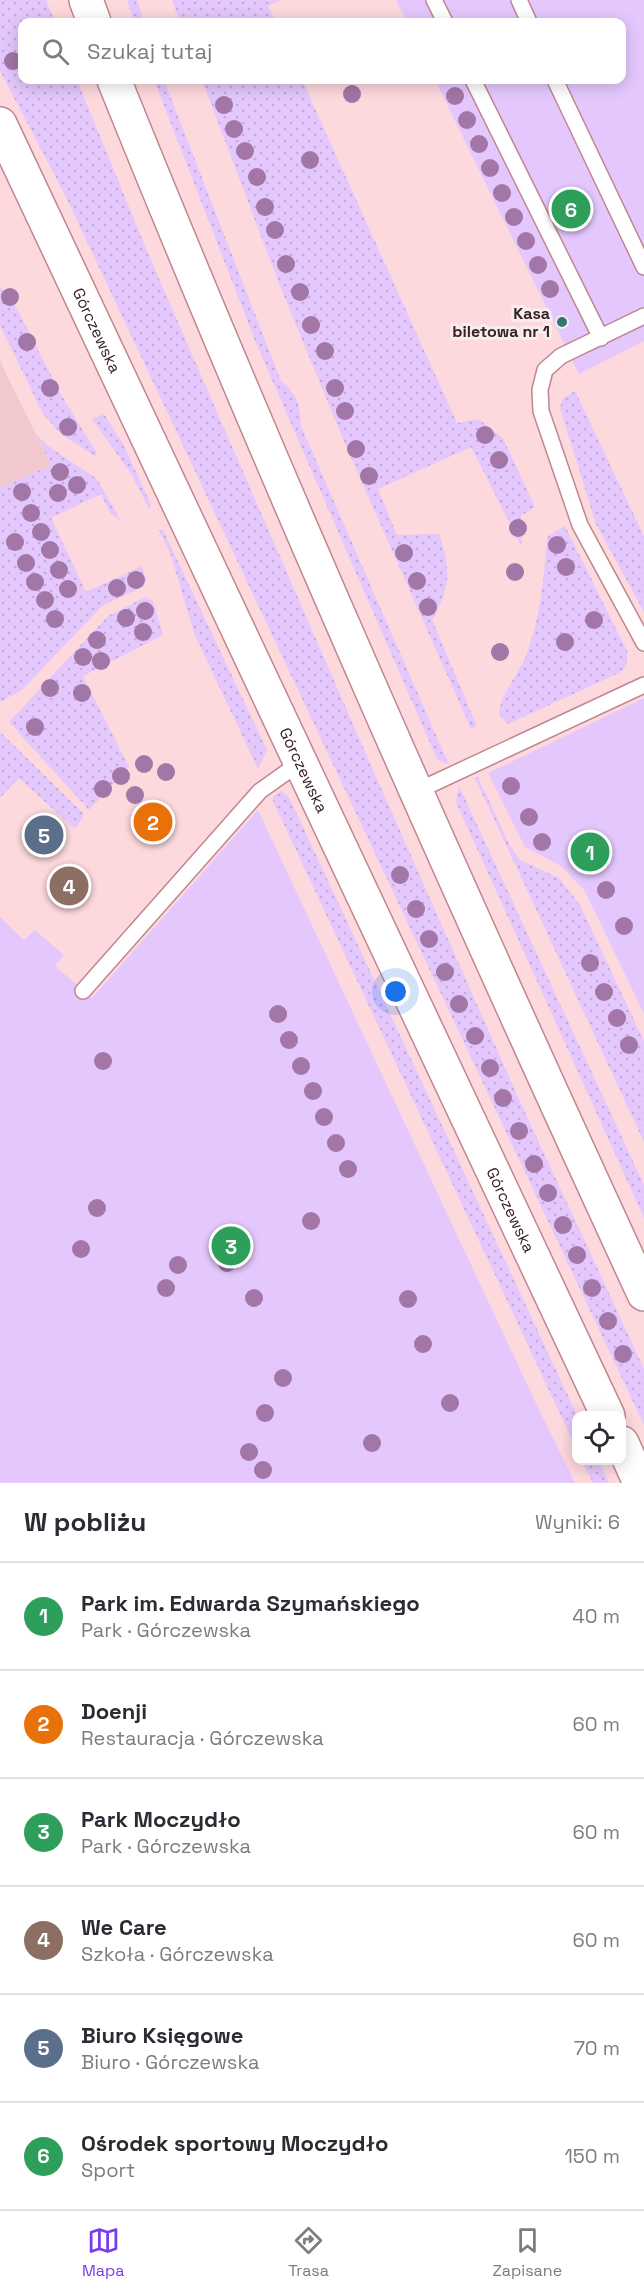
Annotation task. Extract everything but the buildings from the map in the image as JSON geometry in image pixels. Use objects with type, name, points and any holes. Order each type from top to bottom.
[{"type":"main road","points":[[86,0],[93,18]]},
{"type":"main road","points":[[116,84],[217,334],[417,791],[644,1294]]},
{"type":"main road","name":"Górczewska","points":[[0,124],[606,1411]]},
{"type":"main road","points":[[626,1454],[640,1483]]},
{"type":"lane","points":[[434,0],[443,18]]},
{"type":"lane","points":[[519,0],[527,18]]},
{"type":"lane","points":[[475,84],[601,338]]},
{"type":"lane","points":[[557,84],[644,267]]},
{"type":"lane","points":[[642,634],[608,581],[579,525],[541,411],[540,390],[545,370],[561,356],[644,316]]},
{"type":"lane","points":[[417,791],[644,685]]},
{"type":"lane","points":[[83,991],[260,791],[301,762]]},
{"type":"shaded area","points":[[0,0],[46,0],[53,18],[18,18],[18,84],[79,84],[147,251],[369,761],[518,1097],[644,1369],[644,1425],[66,197],[0,71]]},
{"type":"shaded area","points":[[127,0],[137,0],[143,18],[133,18]]},
{"type":"shaded area","points":[[172,0],[281,0],[268,6],[274,18],[179,18]]},
{"type":"shaded area","points":[[396,0],[644,0],[644,341],[579,374],[437,84],[626,84],[626,18],[405,18]]},
{"type":"shaded area","points":[[156,84],[166,84],[281,381],[297,401],[301,426],[449,765],[437,759],[256,343]]},
{"type":"shaded area","points":[[204,84],[304,84],[457,423],[478,419],[503,438],[535,507],[521,516],[522,547],[471,447],[378,489],[397,535],[439,534],[446,558],[447,578],[443,598],[432,620],[477,726],[471,729],[345,444],[280,286]]},
{"type":"shaded area","points":[[0,286],[6,297],[10,295],[60,393],[97,453],[95,456],[61,434],[43,414],[0,325]]},
{"type":"shaded area","points":[[0,361],[51,465],[0,488]]},
{"type":"shaded area","points":[[575,391],[644,536],[644,612],[596,524],[560,408],[563,398]]},
{"type":"shaded area","points":[[104,414],[123,444],[151,504],[149,509],[132,475],[92,419]]},
{"type":"shaded area","points":[[36,434],[48,446],[97,479],[121,521],[110,513],[101,494],[51,518],[86,592],[142,566],[146,579],[144,586],[102,606],[22,690],[0,702],[0,488],[51,465]]},
{"type":"shaded area","points":[[565,526],[628,653],[626,666],[621,672],[508,724],[499,714],[500,706],[526,656],[535,627],[543,582],[547,537]]},
{"type":"shaded area","points":[[159,530],[163,530],[267,750],[258,769],[194,633],[171,555]]},
{"type":"shaded area","points":[[146,597],[153,601],[163,635],[83,676],[129,767],[89,810],[9,722],[108,616]]},
{"type":"shaded area","points":[[644,698],[644,1014],[585,891],[561,866],[525,847],[488,773]]},
{"type":"shaded area","points":[[0,732],[83,813],[83,818],[75,829],[19,778],[0,798]]},
{"type":"shaded area","points":[[478,777],[510,846],[520,860],[559,878],[580,905],[644,1041],[644,1142],[475,778]]},
{"type":"shaded area","points":[[459,786],[644,1185],[644,1218],[456,802]]},
{"type":"shaded area","points":[[281,791],[289,797],[575,1411],[572,1411],[572,1439],[273,801],[273,797]]},
{"type":"shaded area","points":[[258,810],[575,1483],[0,1483],[0,917],[24,940],[35,930],[64,955],[55,966],[92,998]]},
{"type":"shaded area","points":[[584,1465],[601,1465],[609,1483],[593,1483]]},
{"type":"place","name":"Ośrodek sportowy Moczydło","points":[[571,209]]},
{"type":"place","name":"Kasa biletowa nr 1","points":[[562,322]]},
{"type":"place","name":"Doenji","points":[[153,822]]},
{"type":"place","name":"Biuro Księgowe","points":[[44,835]]},
{"type":"place","name":"Park im. Edwarda Szymańskiego","points":[[590,852]]},
{"type":"place","name":"We Care","points":[[69,886]]},
{"type":"place","name":"Park Moczydło","points":[[231,1246]]}]
